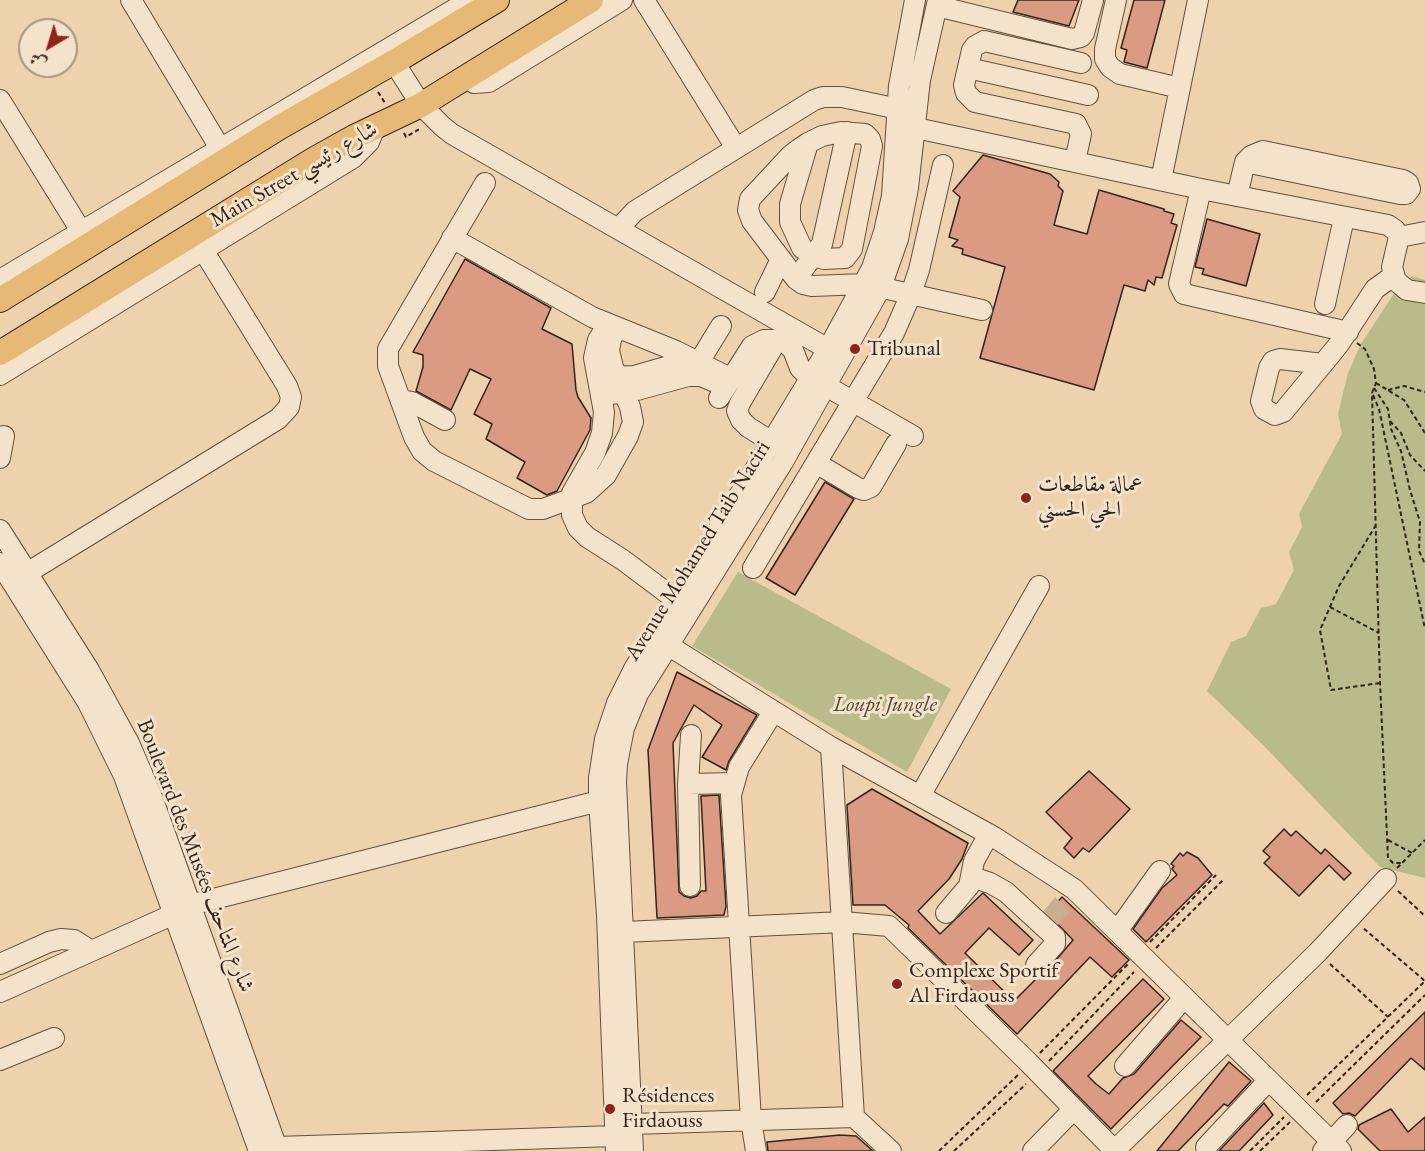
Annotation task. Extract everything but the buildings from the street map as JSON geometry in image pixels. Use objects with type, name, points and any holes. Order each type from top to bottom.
[{"type":"main road","name":"Main Street شارع رئيسي","points":[[0,300],[280,127],[497,0]]},
{"type":"main road","name":"Main Street شارع رئيسي","points":[[0,353],[313,160],[421,105],[591,0]]},
{"type":"street","points":[[131,0],[220,148]]},
{"type":"street","points":[[0,280],[470,0]]},
{"type":"street","points":[[465,77],[479,84],[489,82],[622,0]]},
{"type":"street","points":[[644,0],[736,148]]},
{"type":"street","name":"Avenue Mohamed Taib Naciri","points":[[633,1151],[616,782],[620,746],[627,719],[675,599],[772,442],[818,382],[873,291],[898,239],[908,188],[903,60],[915,0]]},
{"type":"street","points":[[937,3],[1072,39],[1081,37],[1084,33],[1093,0]]},
{"type":"street","points":[[1116,0],[1105,49],[1105,59],[1110,67],[1120,74],[1179,88]]},
{"type":"street","points":[[1161,180],[1198,0]]},
{"type":"street","name":"Avenue Mohamed Taib Naciri","points":[[906,118],[937,3]]},
{"type":"street","points":[[1075,161],[1081,134],[1076,124],[971,100],[964,89],[972,50],[975,45],[984,41],[1081,63]]},
{"type":"street","points":[[394,62],[421,105],[452,134],[828,349]]},
{"type":"street","points":[[968,68],[1088,95]]},
{"type":"street","points":[[618,229],[635,211],[806,104],[823,97],[852,98],[906,118],[1075,161],[1201,189],[1388,225],[1399,237],[1392,267],[1393,276],[1402,287],[1425,293]]},
{"type":"street","points":[[0,100],[81,231]]},
{"type":"street","points":[[0,375],[353,158],[365,148],[375,127]]},
{"type":"street","points":[[796,279],[822,244],[847,132]]},
{"type":"street","points":[[808,143],[789,216],[791,227],[798,242],[813,256],[824,259],[841,259],[852,249],[872,142],[865,134],[847,132],[828,134],[808,143],[782,163],[753,194],[748,204],[752,221],[796,279],[812,286],[911,294],[982,310]]},
{"type":"street","points":[[1237,196],[1245,162],[1254,153],[1268,152],[1403,180],[1408,183],[1410,189],[1406,194],[1400,194],[1245,162]]},
{"type":"street","points":[[753,567],[884,351],[904,313],[919,270],[943,165]]},
{"type":"street","points":[[484,183],[388,349],[388,366],[418,444],[434,461],[529,509],[543,509],[586,493],[600,482],[631,430],[632,414],[609,351],[612,326]]},
{"type":"street","points":[[1201,189],[1179,284],[1184,294],[1347,333]]},
{"type":"street","points":[[1325,304],[1344,218]]},
{"type":"street","points":[[1399,237],[1425,232]]},
{"type":"street","points":[[452,238],[577,309],[612,326],[696,360],[725,388]]},
{"type":"street","points":[[27,573],[278,419],[289,407],[291,397],[287,386],[202,250]]},
{"type":"street","points":[[765,292],[781,259]]},
{"type":"street","points":[[1323,364],[1347,333],[1375,290],[1393,276]]},
{"type":"street","points":[[873,291],[904,313]]},
{"type":"street","name":"Avenue Mohamed Taib Naciri","points":[[615,1143],[607,915],[599,801],[601,759],[610,721],[624,686],[660,641],[783,462],[818,382],[828,349],[873,291]]},
{"type":"street","points":[[612,326],[598,340],[595,349],[594,368],[604,412],[602,433],[595,453],[575,486],[571,500],[572,515],[582,533],[675,599]]},
{"type":"street","points":[[621,385],[644,374],[696,360],[722,326]]},
{"type":"street","points":[[725,388],[752,346],[764,340],[777,340],[790,346],[803,372],[853,402],[904,440],[871,487],[864,490],[816,463]]},
{"type":"street","points":[[772,442],[747,427],[737,411],[777,340]]},
{"type":"street","points":[[598,386],[688,376],[708,378],[725,388]]},
{"type":"street","points":[[401,400],[412,402],[444,420]]},
{"type":"street","points":[[0,458],[4,436]]},
{"type":"street","name":"Boulevard des Musées شارع المتاحف","points":[[0,530],[89,670],[129,743],[151,794],[182,909]]},
{"type":"street","name":"Boulevard des Musées شارع المتاحف","points":[[0,563],[83,695],[113,751],[182,909],[271,1150]]},
{"type":"street","points":[[920,796],[1039,586]]},
{"type":"street","points":[[660,641],[831,747],[989,834],[1118,930],[1299,1111],[1331,1148],[1347,1125]]},
{"type":"street","points":[[756,1151],[751,1120],[731,795],[739,767],[773,712]]},
{"type":"street","points":[[690,886],[688,784],[691,735]]},
{"type":"street","points":[[831,747],[855,1117],[891,1151]]},
{"type":"street","points":[[688,784],[734,783]]},
{"type":"street","points":[[0,992],[182,909],[599,801]]},
{"type":"street","points":[[946,913],[969,886],[974,861],[989,834]]},
{"type":"street","points":[[1118,930],[1160,871]]},
{"type":"street","points":[[972,877],[1006,892],[1047,923],[1056,942],[1036,965]]},
{"type":"street","points":[[624,932],[843,922],[885,925],[892,928],[1034,1068],[1114,1151],[1318,952],[1386,879]]},
{"type":"street","points":[[0,964],[55,940],[74,940],[91,951]]},
{"type":"street","points":[[1125,1066],[1184,998]]},
{"type":"street","points":[[0,1060],[54,1038]]},
{"type":"street","points":[[1206,1146],[1268,1081]]},
{"type":"street","points":[[1034,1151],[1074,1109]]},
{"type":"street","points":[[632,1124],[855,1117]]},
{"type":"street","points":[[271,1150],[615,1143]]},
{"type":"path","points":[[1347,333],[1365,349],[1374,369],[1376,383],[1372,393],[1380,683],[1388,858],[1393,863],[1402,863]]},
{"type":"path","points":[[1376,383],[1404,400],[1425,433]]},
{"type":"path","points":[[1388,390],[1404,386],[1425,392]]},
{"type":"path","points":[[1374,388],[1388,409],[1391,429],[1401,451],[1420,522],[1418,544],[1425,564]]},
{"type":"path","points":[[1372,393],[1379,409],[1425,630]]},
{"type":"path","points":[[1390,422],[1401,433],[1410,455],[1425,471]]},
{"type":"path","points":[[1376,525],[1339,586],[1320,630],[1331,690],[1380,683]]},
{"type":"path","points":[[1330,607],[1379,633]]},
{"type":"path","points":[[1388,840],[1412,853]]},
{"type":"path","points":[[1425,840],[1386,879],[1425,916]]},
{"type":"path","points":[[954,1151],[1142,956],[1216,875]]},
{"type":"path","points":[[939,1151],[1034,1068],[1142,956],[1224,879]]},
{"type":"path","points":[[1260,1151],[1425,981],[1351,917]]},
{"type":"path","points":[[1318,952],[1388,1017]]},
{"type":"path","points":[[1250,1151],[1299,1111],[1425,995]]},
{"type":"green space","points":[[1412,276],[1425,280],[1425,878],[1380,867],[1264,746],[1207,691],[1231,642],[1246,636],[1261,608],[1276,604],[1294,570],[1289,552],[1302,527],[1299,514],[1342,434],[1338,414],[1348,373],[1361,344],[1393,295]]},
{"type":"green space","name":"Loupi Jungle","points":[[738,572],[951,689],[907,772],[692,646]]},
{"type":"tunnel","points":[[1050,919],[1066,900]]},
{"type":"place","name":"Tribunal","points":[[855,349]]},
{"type":"place","name":"عمالة مقاطعات الحي الحسني","points":[[1026,498]]},
{"type":"place","name":"Complexe Sportif Al Firdaouss","points":[[897,984]]},
{"type":"place","name":"Résidences Firdaouss","points":[[610,1109]]}]
